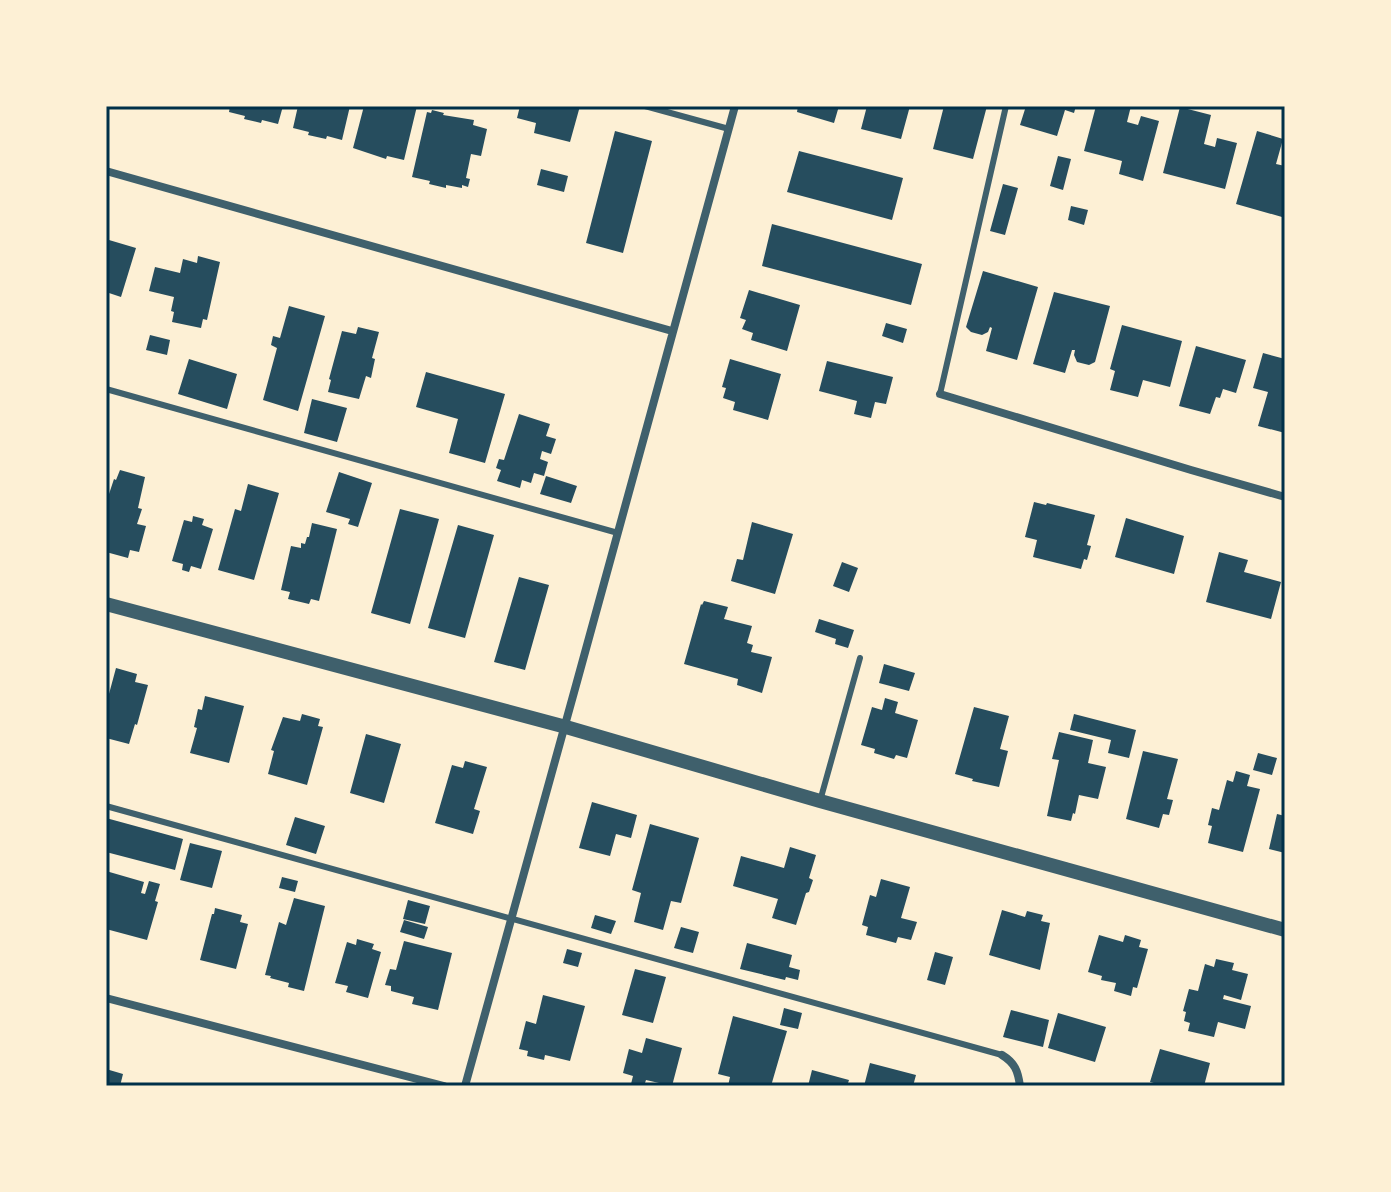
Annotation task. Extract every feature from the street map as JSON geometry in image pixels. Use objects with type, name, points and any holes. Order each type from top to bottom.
[{"type":"street","points":[[465,1086],[735,106]]},
{"type":"street","points":[[106,171],[672,331]]},
{"type":"street","points":[[940,394],[1285,497]]},
{"type":"street","points":[[106,604],[566,727],[1285,930]]},
{"type":"street","points":[[106,998],[444,1086]]},
{"type":"street","points":[[1002,1055],[1012,1061],[1020,1086]]},
{"type":"lane","points":[[645,106],[729,129]]},
{"type":"lane","points":[[940,394],[1006,106]]},
{"type":"lane","points":[[106,389],[618,533]]},
{"type":"lane","points":[[820,801],[860,658]]},
{"type":"lane","points":[[106,806],[1002,1055]]},
{"type":"building","points":[[230,106],[283,106],[278,124],[244,119],[245,116],[229,112]]},
{"type":"building","points":[[298,106],[350,106],[342,140],[308,135],[309,132],[293,128]]},
{"type":"building","points":[[364,106],[417,106],[404,160],[387,156],[386,159],[353,148]]},
{"type":"building","points":[[520,106],[580,106],[570,142],[534,133],[536,123],[517,118]]},
{"type":"building","points":[[798,106],[839,106],[834,123],[797,112]]},
{"type":"building","points":[[867,106],[910,106],[901,139],[861,129]]},
{"type":"building","points":[[944,106],[987,106],[973,159],[933,149]]},
{"type":"building","points":[[1026,106],[1076,106],[1074,113],[1065,110],[1057,136],[1020,125]]},
{"type":"building","points":[[1096,106],[1131,106],[1127,122],[1138,125],[1141,116],[1159,121],[1143,181],[1119,174],[1122,161],[1084,151]]},
{"type":"building","points":[[1180,107],[1211,115],[1204,144],[1215,147],[1217,138],[1237,143],[1225,189],[1163,173]]},
{"type":"building","points":[[432,110],[474,120],[473,125],[487,129],[481,156],[471,154],[466,178],[470,179],[468,187],[446,185],[446,188],[412,177],[427,112],[431,113]]},
{"type":"building","points":[[615,131],[652,141],[623,253],[586,243]]},
{"type":"building","points":[[1257,131],[1283,139],[1276,164],[1285,166],[1285,208],[1282,217],[1236,204]]},
{"type":"building","points":[[799,151],[903,178],[892,220],[787,192]]},
{"type":"building","points":[[1058,156],[1071,159],[1063,190],[1050,186]]},
{"type":"building","points":[[541,169],[568,176],[564,192],[537,185]]},
{"type":"building","points":[[1003,184],[1018,188],[1005,235],[990,231]]},
{"type":"building","points":[[1071,206],[1088,210],[1084,225],[1068,220]]},
{"type":"building","points":[[772,224],[922,264],[911,305],[762,266]]},
{"type":"building","points":[[109,240],[136,248],[121,297],[106,292],[106,249]]},
{"type":"building","points":[[198,256],[220,262],[207,320],[203,319],[201,328],[172,322],[174,297],[149,291],[155,267],[180,273],[183,259],[197,263]]},
{"type":"building","points":[[983,271],[1038,287],[1017,360],[986,351],[992,328],[982,335],[966,327]]},
{"type":"building","points":[[749,290],[800,305],[787,351],[751,340],[753,333],[742,329],[746,320],[740,318]]},
{"type":"building","points":[[1054,292],[1110,306],[1095,362],[1089,365],[1077,362],[1075,350],[1072,350],[1065,373],[1033,364]]},
{"type":"building","points":[[289,306],[325,316],[298,411],[263,400],[277,348],[271,345],[273,336],[280,338]]},
{"type":"building","points":[[886,323],[907,329],[903,343],[882,336]]},
{"type":"building","points":[[1122,325],[1182,341],[1170,387],[1143,380],[1138,397],[1110,390],[1115,371],[1110,369]]},
{"type":"building","points":[[358,327],[379,332],[372,358],[375,359],[371,378],[366,376],[359,399],[328,392],[342,331],[356,334]]},
{"type":"building","points":[[150,335],[170,340],[167,355],[146,350]]},
{"type":"building","points":[[1196,346],[1246,360],[1236,393],[1223,389],[1220,398],[1216,397],[1210,414],[1179,406]]},
{"type":"building","points":[[1263,353],[1285,359],[1285,433],[1258,426],[1268,392],[1253,388]]},
{"type":"building","points":[[189,359],[237,374],[227,409],[178,394]]},
{"type":"building","points":[[730,359],[781,374],[768,420],[733,410],[735,402],[723,398],[726,388],[722,387]]},
{"type":"building","points":[[827,361],[893,377],[886,404],[875,402],[871,418],[854,414],[857,401],[819,391]]},
{"type":"building","points":[[426,372],[505,394],[485,463],[449,453],[458,419],[416,407]]},
{"type":"building","points":[[312,399],[347,408],[337,442],[304,433]]},
{"type":"building","points":[[519,414],[550,424],[546,436],[556,439],[551,454],[542,451],[540,459],[548,462],[544,476],[534,473],[531,483],[522,480],[520,488],[497,481],[501,470],[496,468],[499,459],[504,460]]},
{"type":"building","points":[[120,470],[145,477],[138,508],[142,509],[137,524],[146,526],[139,552],[130,550],[128,558],[106,552],[106,497]]},
{"type":"building","points":[[339,472],[372,483],[358,527],[348,524],[350,519],[326,512]]},
{"type":"building","points":[[546,476],[577,486],[571,503],[540,494]]},
{"type":"building","points":[[248,484],[279,493],[254,580],[218,570],[235,509],[241,511]]},
{"type":"building","points":[[1034,502],[1095,515],[1087,545],[1091,546],[1081,569],[1033,557],[1037,540],[1025,537]]},
{"type":"building","points":[[400,509],[439,519],[410,624],[371,613]]},
{"type":"building","points":[[193,516],[204,519],[202,525],[213,529],[201,569],[191,566],[189,572],[182,570],[183,564],[172,561],[184,520],[192,522]]},
{"type":"building","points":[[1126,518],[1184,536],[1174,574],[1115,557]]},
{"type":"building","points":[[752,522],[793,534],[775,594],[731,581],[737,559],[743,560]]},
{"type":"building","points":[[312,523],[337,529],[319,601],[311,599],[309,604],[288,599],[290,592],[281,590],[291,546],[301,548],[301,543],[305,544]]},
{"type":"building","points":[[458,525],[494,535],[465,638],[428,628]]},
{"type":"building","points":[[1219,552],[1248,560],[1244,572],[1281,582],[1271,619],[1206,602]]},
{"type":"building","points":[[842,562],[858,568],[849,592],[833,586]]},
{"type":"building","points":[[519,577],[549,585],[525,670],[494,662]]},
{"type":"building","points":[[704,601],[728,607],[724,619],[752,626],[747,643],[753,645],[751,652],[772,657],[762,693],[737,685],[738,679],[684,664]]},
{"type":"building","points":[[819,619],[854,630],[848,648],[835,644],[836,639],[815,632]]},
{"type":"building","points":[[884,664],[915,673],[909,691],[879,683]]},
{"type":"building","points":[[116,668],[137,674],[135,682],[148,685],[129,744],[106,738],[106,705]]},
{"type":"building","points":[[205,696],[244,706],[229,763],[190,753],[197,728],[194,727],[198,709],[202,710]]},
{"type":"building","points":[[885,698],[898,702],[895,713],[918,720],[907,758],[896,755],[894,759],[861,745],[872,707],[882,710]]},
{"type":"building","points":[[974,707],[1009,716],[1000,749],[1008,751],[999,787],[955,774]]},
{"type":"building","points":[[302,714],[320,719],[318,726],[323,727],[307,785],[268,774],[274,751],[271,750],[283,717],[300,721]]},
{"type":"building","points":[[1074,714],[1136,730],[1129,758],[1108,753],[1111,740],[1070,730]]},
{"type":"building","points":[[1059,732],[1093,740],[1088,763],[1106,767],[1098,799],[1079,795],[1071,821],[1047,816],[1059,760],[1052,759]]},
{"type":"building","points":[[366,734],[401,744],[384,803],[350,793]]},
{"type":"building","points":[[1143,751],[1178,759],[1167,799],[1173,800],[1169,815],[1163,814],[1159,828],[1126,819]]},
{"type":"building","points":[[1258,753],[1277,758],[1272,775],[1253,770]]},
{"type":"building","points":[[465,761],[487,767],[474,809],[480,811],[473,834],[435,823],[452,765],[463,768]]},
{"type":"building","points":[[1236,771],[1250,775],[1247,786],[1260,789],[1243,852],[1208,843],[1212,808],[1219,810],[1227,780],[1233,782]]},
{"type":"building","points":[[592,802],[637,815],[631,838],[616,834],[610,856],[579,848]]},
{"type":"building","points":[[1277,814],[1285,816],[1285,853],[1269,849]]},
{"type":"building","points":[[295,817],[325,826],[316,854],[286,845]]},
{"type":"building","points":[[106,818],[183,839],[175,870],[106,852]]},
{"type":"building","points":[[650,824],[699,838],[681,903],[671,901],[663,930],[634,922],[641,893],[632,890]]},
{"type":"building","points":[[190,843],[222,851],[212,888],[180,880]]},
{"type":"building","points":[[790,847],[816,855],[809,878],[813,880],[796,925],[772,918],[778,899],[733,886],[741,856],[784,868]]},
{"type":"building","points":[[106,871],[144,882],[141,893],[145,894],[149,881],[160,884],[147,940],[106,929]]},
{"type":"building","points":[[282,877],[298,881],[295,892],[279,888]]},
{"type":"building","points":[[881,879],[910,887],[901,918],[917,922],[911,940],[898,937],[896,943],[866,935],[868,927],[862,925],[870,895],[876,897]]},
{"type":"building","points":[[294,898],[325,906],[304,991],[265,975],[279,922],[286,925]]},
{"type":"building","points":[[408,900],[430,906],[425,924],[403,919]]},
{"type":"building","points":[[215,908],[242,915],[240,922],[248,924],[236,969],[200,960]]},
{"type":"building","points":[[1002,910],[1025,917],[1027,911],[1043,915],[1041,921],[1050,923],[1040,970],[989,955]]},
{"type":"building","points":[[595,915],[616,921],[611,934],[591,928]]},
{"type":"building","points":[[404,920],[428,927],[424,939],[400,932]]},
{"type":"building","points":[[681,927],[699,932],[693,953],[674,948]]},
{"type":"building","points":[[1099,935],[1123,942],[1125,935],[1141,940],[1139,947],[1148,949],[1137,988],[1133,987],[1131,996],[1114,991],[1116,983],[1101,980],[1102,976],[1088,972]]},
{"type":"building","points":[[357,939],[374,944],[372,949],[381,952],[368,998],[346,992],[348,986],[335,983],[347,942],[356,945]]},
{"type":"building","points":[[404,941],[452,953],[438,1010],[412,1004],[414,997],[391,991],[391,986],[385,985],[390,969],[396,970]]},
{"type":"building","points":[[747,943],[792,955],[789,967],[800,970],[798,980],[786,977],[785,980],[740,969]]},
{"type":"building","points":[[567,949],[582,953],[578,967],[563,963]]},
{"type":"building","points":[[935,952],[953,957],[945,985],[927,980]]},
{"type":"building","points":[[1216,959],[1234,963],[1232,970],[1248,974],[1241,1000],[1224,995],[1223,999],[1251,1006],[1245,1029],[1218,1022],[1214,1037],[1188,1031],[1190,1023],[1184,1021],[1186,1012],[1183,1011],[1189,989],[1198,991],[1205,964],[1214,967]]},
{"type":"building","points":[[635,969],[666,977],[653,1023],[622,1015]]},
{"type":"building","points":[[543,995],[585,1006],[570,1061],[545,1055],[544,1060],[527,1056],[528,1051],[519,1049],[526,1021],[536,1024]]},
{"type":"building","points":[[784,1008],[802,1013],[798,1029],[780,1025]]},
{"type":"building","points":[[1011,1010],[1049,1020],[1043,1047],[1003,1037]]},
{"type":"building","points":[[1058,1013],[1106,1027],[1095,1062],[1048,1048]]},
{"type":"building","points":[[733,1016],[787,1031],[771,1086],[728,1086],[730,1077],[718,1074]]},
{"type":"building","points":[[646,1038],[682,1048],[672,1086],[646,1080],[644,1086],[631,1084],[633,1076],[623,1073],[629,1049],[642,1053]]},
{"type":"building","points":[[1160,1049],[1210,1063],[1204,1086],[1165,1086],[1150,1082]]},
{"type":"building","points":[[870,1063],[916,1075],[913,1086],[864,1086]]},
{"type":"building","points":[[106,1069],[123,1074],[120,1086],[106,1086]]},
{"type":"building","points":[[812,1070],[849,1080],[847,1086],[808,1086]]}]
